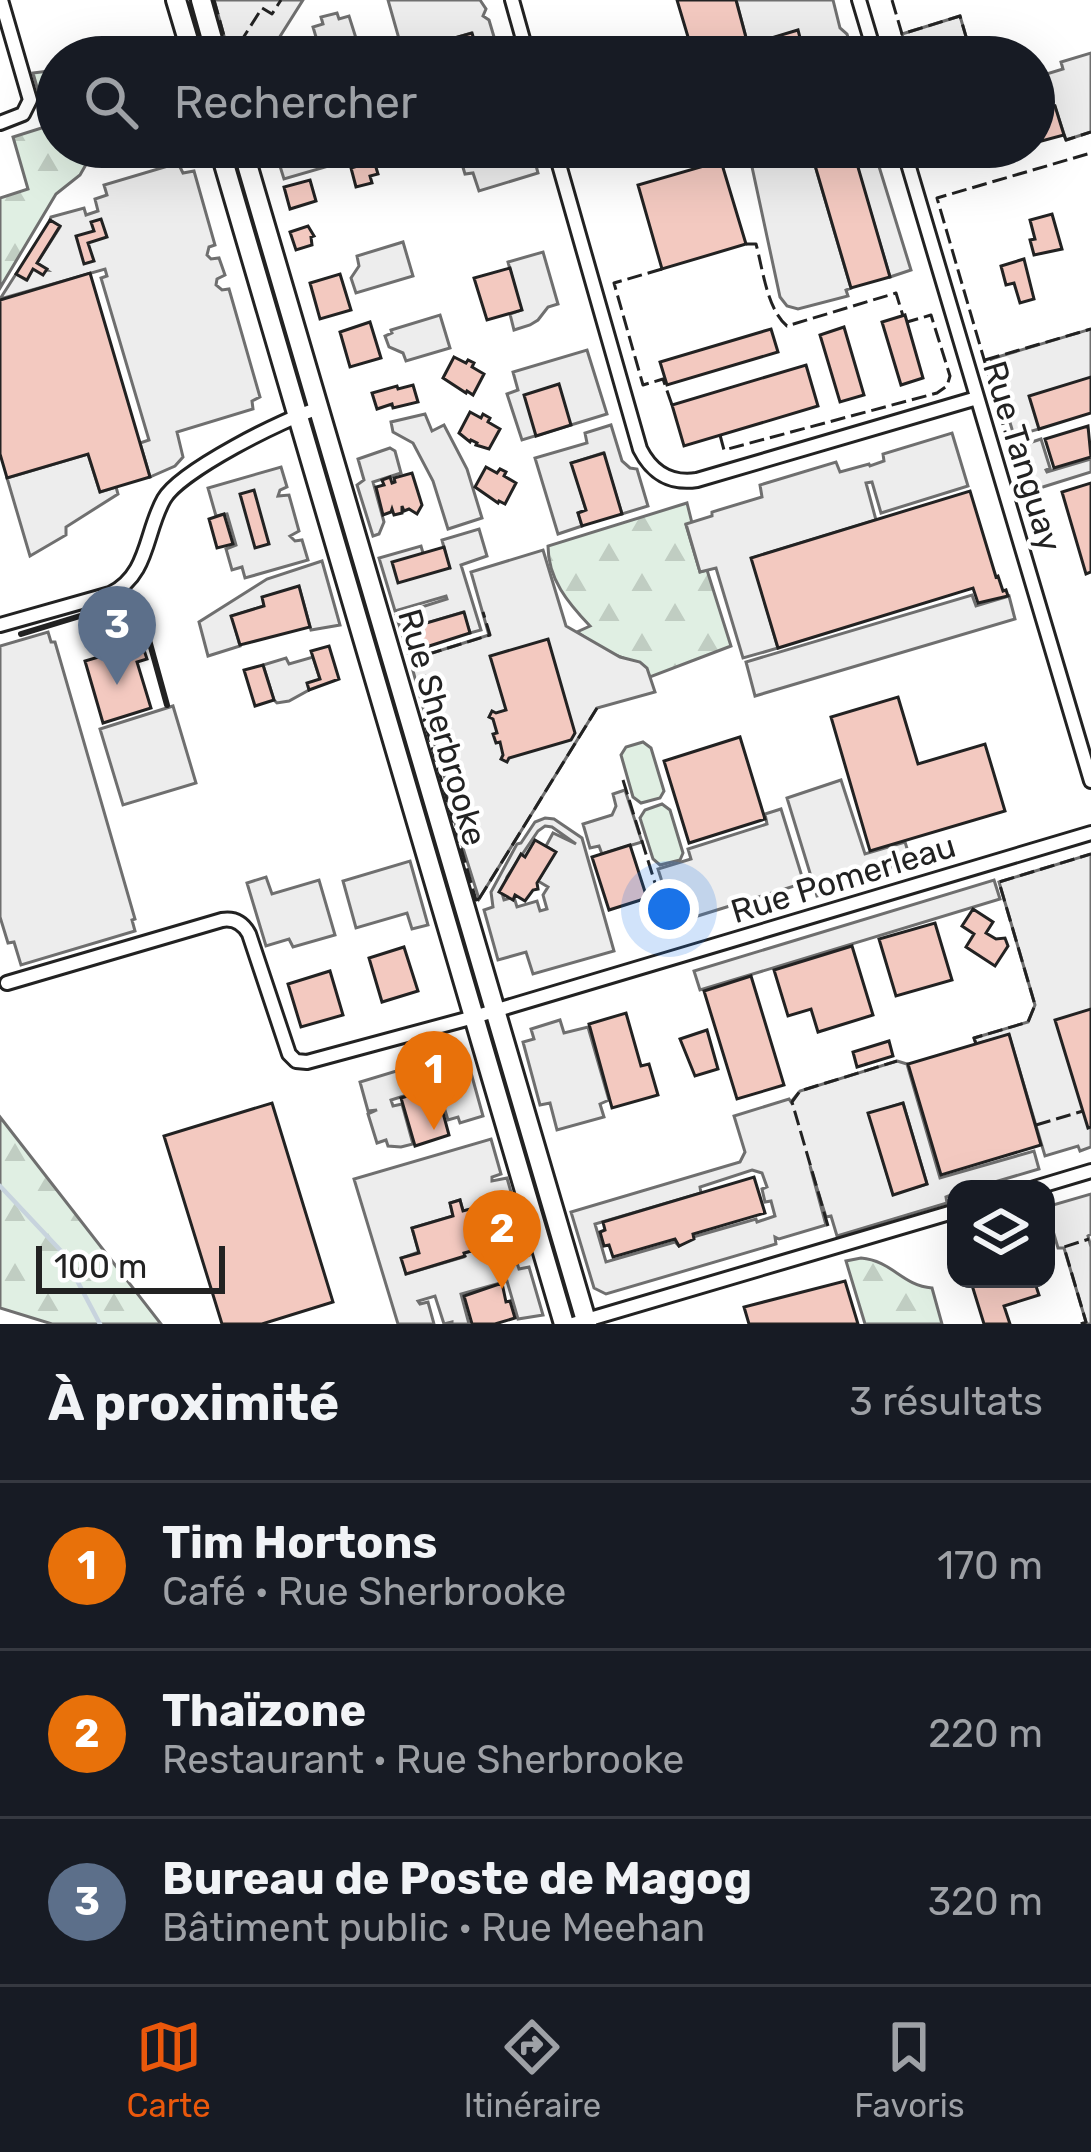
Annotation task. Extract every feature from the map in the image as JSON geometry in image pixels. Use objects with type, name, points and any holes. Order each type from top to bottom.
[{"type":"main road","points":[[176,0],[187,36]]},
{"type":"main road","points":[[201,0],[211,36]]},
{"type":"main road","name":"Rue Sherbrooke","points":[[226,168],[496,1010],[582,1323]]},
{"type":"main road","name":"Rue Sherbrooke","points":[[247,168],[307,411],[564,1324]]},
{"type":"street","points":[[0,123],[20,117],[28,108],[29,95],[1,0]]},
{"type":"street","points":[[512,0],[522,36]]},
{"type":"street","points":[[859,0],[870,36]]},
{"type":"street","points":[[560,168],[640,449],[662,475],[697,481],[977,398]]},
{"type":"street","name":"Rue Tanguay","points":[[909,168],[1091,781]]},
{"type":"street","points":[[0,626],[123,587],[137,570],[172,488],[220,456],[307,411]]},
{"type":"street","name":"Rue Pomerleau","points":[[8,982],[229,919],[248,932],[289,1054],[298,1062],[307,1062],[474,1017],[1091,833]]},
{"type":"street","points":[[1055,1182],[1091,1171]]},
{"type":"street","points":[[582,1323],[947,1214]]},
{"type":"green space","points":[[36,130],[36,168],[84,168],[56,194],[0,288],[0,198],[28,189],[13,137]]},
{"type":"green space","points":[[687,503],[692,523],[686,525],[700,572],[707,570],[731,646],[650,677],[639,665],[577,632],[590,626],[555,580],[548,546]]},
{"type":"green space","points":[[643,742],[651,748],[664,791],[660,798],[641,803],[633,797],[621,755],[626,747]]},
{"type":"green space","points":[[662,804],[670,810],[683,853],[680,860],[660,865],[653,859],[640,818],[645,810]]},
{"type":"green space","points":[[0,1117],[161,1324],[52,1324],[0,1308]]},
{"type":"green space","points":[[861,1258],[932,1288],[942,1324],[865,1324],[846,1261]]},
{"type":"shaded area","points":[[214,0],[303,0],[280,36],[224,36]]},
{"type":"shaded area","points":[[388,0],[480,0],[494,36],[471,33],[398,36]]},
{"type":"shaded area","points":[[736,0],[833,0],[840,28],[848,36],[799,36],[797,31],[746,36]]},
{"type":"shaded area","points":[[349,16],[355,36],[316,36],[313,27],[323,24],[321,17]]},
{"type":"shaded area","points":[[960,16],[966,36],[903,36]]},
{"type":"shaded area","points":[[1091,53],[1091,132],[1066,140],[1055,107],[1055,71],[1063,69],[1061,62]]},
{"type":"shaded area","points":[[161,168],[194,171],[215,245],[207,255],[219,258],[225,275],[216,285],[229,289],[260,397],[252,401],[253,409],[177,432],[183,457],[150,477],[140,443],[149,440],[101,278],[107,276],[105,269],[0,299],[16,274],[26,280],[33,269],[47,270],[37,263],[60,227],[51,217],[84,208],[86,215],[98,211],[95,199],[107,195],[104,185]]},
{"type":"shaded area","points":[[281,168],[322,168],[284,179]]},
{"type":"shaded area","points":[[463,168],[537,168],[538,173],[479,191],[473,173],[465,174]]},
{"type":"shaded area","points":[[752,168],[816,168],[851,288],[846,290],[848,296],[798,309],[787,306],[780,297]]},
{"type":"shaded area","points":[[857,168],[879,168],[911,270],[890,277]]},
{"type":"shaded area","points":[[403,242],[413,276],[356,293],[351,278],[359,266],[357,256]]},
{"type":"shaded area","points":[[543,252],[558,304],[548,307],[530,325],[514,330],[510,314],[521,310],[508,262]]},
{"type":"shaded area","points":[[440,315],[450,348],[406,361],[403,353],[389,347],[385,336],[391,330]]},
{"type":"shaded area","points":[[1091,329],[1091,377],[1039,429],[1014,436],[991,359]]},
{"type":"shaded area","points":[[587,350],[607,414],[522,440],[507,394],[518,390],[513,372]]},
{"type":"shaded area","points":[[425,414],[432,431],[444,425],[467,469],[482,518],[448,529],[433,481],[413,443],[393,432],[391,422]]},
{"type":"shaded area","points":[[611,425],[622,461],[637,469],[648,506],[622,514],[603,453],[572,463],[586,510],[578,513],[582,526],[558,534],[535,458],[587,443],[585,433]]},
{"type":"shaded area","points":[[952,433],[968,486],[881,513],[872,482],[866,483],[876,520],[752,558],[778,648],[743,658],[716,568],[700,572],[686,524],[762,497],[760,485],[836,462],[840,472],[870,466],[884,461],[883,454]]},
{"type":"shaded area","points":[[1041,439],[1050,468],[1047,472],[1091,459],[1091,472],[1030,491],[1017,447]]},
{"type":"shaded area","points":[[390,448],[401,473],[373,482],[384,522],[373,536],[357,485],[364,480],[358,459]]},
{"type":"shaded area","points":[[88,454],[100,492],[116,487],[118,494],[30,556],[7,478]]},
{"type":"shaded area","points":[[281,467],[287,487],[278,496],[289,495],[299,531],[290,536],[302,540],[308,560],[245,578],[242,567],[232,570],[226,549],[236,545],[227,514],[216,516],[208,488]]},
{"type":"shaded area","points":[[479,529],[487,556],[461,565],[481,630],[470,633],[463,612],[417,626],[423,648],[408,653],[396,615],[447,599],[395,611],[379,558],[421,546],[423,553],[449,567],[442,540]]},
{"type":"shaded area","points":[[543,550],[566,626],[620,657],[640,662],[655,692],[597,708],[479,899],[428,722],[437,718],[426,718],[410,660],[489,635],[471,572]]},
{"type":"shaded area","points":[[322,561],[340,625],[311,630],[299,587],[263,597],[264,606],[232,616],[240,646],[208,656],[199,622],[267,579]]},
{"type":"shaded area","points":[[972,595],[976,606],[1009,596],[1015,619],[755,696],[746,662]]},
{"type":"shaded area","points":[[48,632],[55,642],[135,931],[21,965],[0,917],[0,646]]},
{"type":"shaded area","points":[[313,657],[320,679],[309,690],[277,703],[263,665]]},
{"type":"shaded area","points":[[173,706],[196,783],[123,805],[100,729]]},
{"type":"shaded area","points":[[841,780],[865,854],[905,842],[911,861],[829,887],[829,893],[817,896],[787,798]]},
{"type":"shaded area","points":[[625,790],[642,842],[602,854],[599,846],[590,848],[583,824],[612,815],[613,794]]},
{"type":"shaded area","points":[[781,809],[804,883],[675,923],[658,869],[691,859],[688,849],[767,824],[765,814]]},
{"type":"shaded area","points":[[554,819],[582,838],[614,951],[533,974],[526,952],[498,960],[484,910],[493,907],[491,892],[535,822]],"holes":[[[552,827],[576,844],[553,833],[546,846],[555,852],[538,881],[548,887],[543,895],[547,909],[540,911],[537,901],[517,907],[514,897],[504,900],[507,877],[538,831]]]},
{"type":"shaded area","points":[[1091,854],[1091,1147],[1045,1156],[1009,1035],[976,1044],[974,1038],[1028,1022],[1035,1005],[999,882]]},
{"type":"shaded area","points":[[410,861],[428,925],[412,929],[407,913],[356,928],[343,881]]},
{"type":"shaded area","points":[[266,877],[272,894],[319,880],[335,935],[293,947],[289,939],[266,946],[247,883]]},
{"type":"shaded area","points":[[994,880],[1000,899],[700,990],[694,971]]},
{"type":"shaded area","points":[[560,1020],[564,1033],[588,1027],[609,1100],[600,1104],[604,1117],[557,1130],[550,1103],[540,1105],[523,1042],[534,1039],[531,1029]]},
{"type":"shaded area","points":[[454,1054],[458,1065],[468,1062],[483,1116],[460,1123],[458,1117],[448,1120],[438,1088],[445,1083],[391,1100],[393,1106],[402,1104],[413,1144],[377,1143],[368,1114],[377,1110],[368,1111],[360,1082],[403,1069],[408,1078],[406,1068]]},
{"type":"shaded area","points":[[897,1061],[907,1064],[940,1178],[1034,1151],[1039,1169],[1002,1180],[947,1180],[947,1203],[837,1236],[810,1166],[826,1225],[775,1237],[776,1244],[606,1294],[594,1288],[571,1212],[740,1162],[745,1152],[734,1116],[791,1102],[800,1091]],"holes":[[[903,1103],[927,1184],[893,1194],[869,1114]],[[752,1170],[762,1173],[765,1202],[771,1201],[775,1216],[693,1237],[679,1246],[675,1242],[606,1262],[595,1224],[701,1193],[700,1187]]]},
{"type":"shaded area","points":[[491,1139],[501,1174],[492,1181],[507,1178],[529,1255],[516,1260],[519,1269],[529,1267],[543,1315],[518,1319],[507,1281],[461,1294],[469,1324],[444,1324],[435,1296],[418,1301],[428,1302],[434,1324],[398,1324],[354,1179]],"holes":[[[460,1200],[463,1211],[489,1205],[501,1248],[484,1253],[482,1248],[406,1274],[402,1258],[419,1252],[412,1228],[453,1216],[450,1203]]]},
{"type":"shaded area","points":[[1091,1194],[1091,1324],[1081,1324],[1086,1322],[1064,1248],[1058,1248],[1055,1204]]},
{"type":"building","points":[[677,0],[736,0],[746,36],[688,36]]},
{"type":"building","points":[[1055,106],[1064,135],[1055,137]]},
{"type":"building","points":[[351,168],[376,168],[378,174],[370,176],[372,183],[356,187]]},
{"type":"building","points":[[697,168],[723,168],[746,244],[662,269],[638,185]]},
{"type":"building","points":[[816,168],[858,168],[890,277],[851,288]]},
{"type":"building","points":[[310,180],[316,201],[290,209],[284,187]]},
{"type":"building","points":[[1052,214],[1062,249],[1034,255],[1030,220]]},
{"type":"building","points":[[101,219],[107,237],[88,243],[94,261],[84,264],[76,236],[94,231],[91,222]]},
{"type":"building","points":[[50,220],[60,226],[37,263],[47,269],[43,275],[33,269],[27,280],[16,274]]},
{"type":"building","points":[[308,226],[314,236],[312,245],[296,250],[290,232]]},
{"type":"building","points":[[1024,259],[1034,299],[1020,303],[1014,283],[1006,285],[1001,266]]},
{"type":"building","points":[[510,268],[522,310],[487,320],[474,278]]},
{"type":"building","points":[[90,273],[150,477],[100,492],[88,454],[7,478],[0,454],[0,300]]},
{"type":"building","points":[[340,274],[351,310],[320,319],[310,283]]},
{"type":"building","points":[[905,315],[923,378],[901,385],[882,322]]},
{"type":"building","points":[[370,322],[381,358],[350,367],[340,332]]},
{"type":"building","points":[[844,327],[864,395],[840,402],[820,335]]},
{"type":"building","points":[[771,329],[778,352],[667,385],[660,362]]},
{"type":"building","points":[[454,357],[474,363],[472,367],[484,374],[473,395],[443,378]]},
{"type":"building","points":[[806,365],[818,406],[684,446],[672,405]]},
{"type":"building","points":[[1091,377],[1091,413],[1039,429],[1029,396]]},
{"type":"building","points":[[559,384],[571,425],[536,436],[524,395]]},
{"type":"building","points":[[413,385],[418,402],[377,409],[372,393]]},
{"type":"building","points":[[470,412],[481,418],[483,414],[500,429],[489,449],[459,433]]},
{"type":"building","points":[[1088,426],[1091,457],[1054,468],[1045,439]]},
{"type":"building","points":[[604,453],[622,514],[582,526],[578,513],[586,510],[571,463]]},
{"type":"building","points":[[486,467],[506,472],[504,476],[516,483],[505,504],[475,487]]},
{"type":"building","points":[[412,473],[422,505],[417,514],[402,506],[402,513],[394,515],[392,509],[383,515],[376,487],[384,485],[382,480],[390,477],[392,483]]},
{"type":"building","points":[[1091,483],[1091,572],[1086,574],[1062,492]]},
{"type":"building","points":[[254,490],[269,544],[255,548],[240,494]]},
{"type":"building","points":[[970,491],[996,577],[1008,596],[978,603],[973,588],[778,648],[751,558]]},
{"type":"building","points":[[224,514],[233,544],[217,548],[209,519]]},
{"type":"building","points":[[444,547],[450,568],[398,583],[392,562]]},
{"type":"building","points":[[299,586],[310,627],[240,645],[231,616],[264,606],[262,597]]},
{"type":"building","points":[[464,612],[470,633],[423,648],[416,626]]},
{"type":"building","points":[[548,639],[575,733],[571,740],[507,762],[501,759],[500,742],[496,743],[489,717],[492,711],[506,710],[490,656]]},
{"type":"building","points":[[142,644],[147,659],[137,662],[151,708],[103,723],[85,661]]},
{"type":"building","points":[[329,646],[339,679],[309,690],[307,683],[320,679],[311,651]]},
{"type":"building","points":[[263,665],[274,700],[255,706],[244,670]]},
{"type":"building","points":[[898,697],[918,764],[985,744],[1005,811],[870,851],[831,717]]},
{"type":"building","points":[[740,737],[765,819],[689,843],[664,761]]},
{"type":"building","points":[[535,840],[556,852],[538,889],[525,901],[515,895],[513,900],[499,892]]},
{"type":"building","points":[[630,845],[647,898],[609,910],[592,857]]},
{"type":"building","points":[[973,909],[993,922],[986,933],[1005,938],[1008,946],[995,966],[966,947],[974,934],[962,926]]},
{"type":"building","points":[[935,923],[952,980],[896,996],[879,939]]},
{"type":"building","points":[[852,946],[873,1015],[818,1032],[811,1009],[788,1016],[774,970]]},
{"type":"building","points":[[404,947],[418,991],[382,1002],[369,958]]},
{"type":"building","points":[[330,971],[343,1015],[301,1027],[288,984]]},
{"type":"building","points":[[751,976],[784,1085],[737,1099],[704,991]]},
{"type":"building","points":[[1091,1009],[1091,1127],[1088,1128],[1055,1020]]},
{"type":"building","points":[[626,1013],[641,1066],[649,1064],[658,1095],[612,1108],[589,1024]]},
{"type":"building","points":[[707,1030],[718,1069],[695,1076],[680,1039]]},
{"type":"building","points":[[1009,1034],[1041,1145],[941,1175],[908,1064]]},
{"type":"building","points":[[889,1041],[893,1056],[857,1067],[853,1052]]},
{"type":"building","points":[[436,1087],[449,1135],[415,1146],[401,1098]]},
{"type":"building","points":[[272,1103],[333,1302],[262,1324],[222,1324],[164,1136]]},
{"type":"building","points":[[903,1103],[927,1184],[893,1195],[868,1113]]},
{"type":"building","points":[[754,1177],[765,1213],[693,1234],[694,1239],[679,1246],[675,1239],[613,1257],[609,1245],[604,1246],[603,1222]]},
{"type":"building","points":[[460,1200],[463,1211],[489,1204],[501,1247],[464,1253],[406,1274],[401,1258],[419,1253],[412,1228],[453,1216],[450,1203]]},
{"type":"building","points":[[845,1281],[858,1324],[749,1324],[744,1307]]},
{"type":"building","points":[[502,1283],[515,1318],[472,1324],[464,1296]]},
{"type":"building","points":[[973,1288],[1037,1288],[1039,1295],[1004,1306],[1010,1324],[984,1324]]},
{"type":"waterway","points":[[0,1186],[62,1252],[100,1324]]},
{"type":"fence","points":[[214,0],[224,36]]},
{"type":"fence","points":[[244,36],[262,8],[272,14],[281,0]]},
{"type":"fence","points":[[892,0],[902,34],[960,16],[966,36]]},
{"type":"fence","points":[[1064,135],[1066,140],[1091,132]]},
{"type":"fence","points":[[1055,164],[1091,153]]},
{"type":"fence","points":[[1009,445],[937,198],[1040,168]]},
{"type":"fence","points":[[746,244],[756,244],[770,299],[787,326],[896,293],[903,316]]},
{"type":"fence","points":[[662,269],[614,283],[643,385],[663,379],[672,405]]},
{"type":"fence","points":[[720,435],[724,450],[937,393],[947,386],[950,376],[931,315],[907,322]]},
{"type":"fence","points":[[985,360],[1091,329]]},
{"type":"fence","points":[[479,899],[424,720],[436,716],[419,657],[490,635],[483,612]]},
{"type":"fence","points":[[479,899],[597,708]]},
{"type":"fence","points":[[623,780],[668,925]]},
{"type":"fence","points":[[976,1044],[974,1038],[1028,1022],[1035,1005],[999,882],[1091,854]]},
{"type":"fence","points":[[828,1226],[792,1102],[800,1091],[897,1061]]},
{"type":"fence","points":[[1036,1125],[1083,1111]]},
{"type":"fence","points":[[1081,1324],[1086,1322],[1064,1247],[1089,1239]]},
{"type":"wall","points":[[21,634],[135,603],[167,705]]},
{"type":"place","name":"Bureau de Poste de Magog","points":[[117,685]]},
{"type":"place","name":"Tim Hortons","points":[[434,1130]]},
{"type":"place","name":"Thaïzone","points":[[502,1289]]}]
